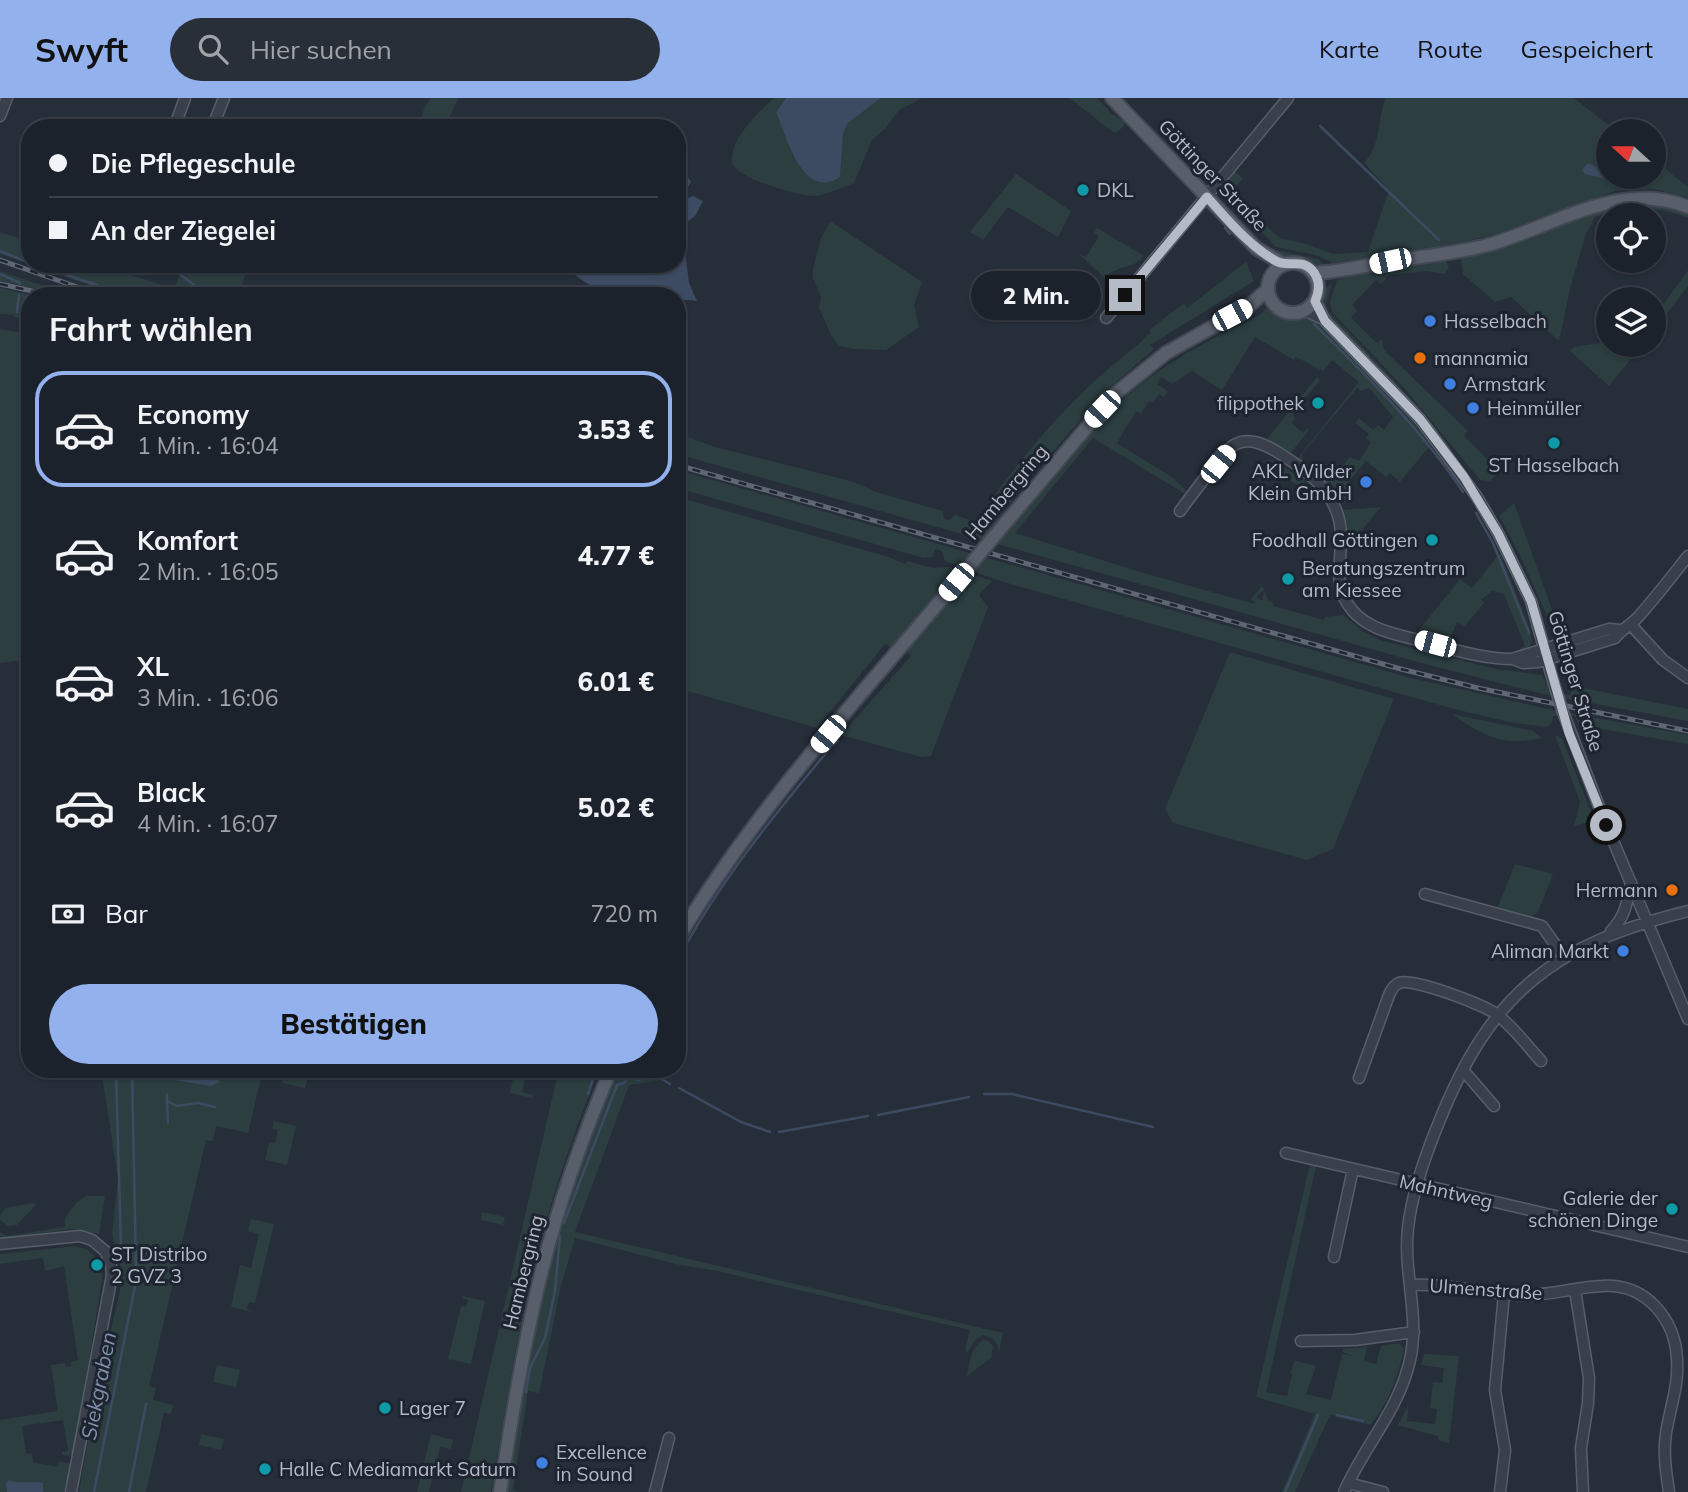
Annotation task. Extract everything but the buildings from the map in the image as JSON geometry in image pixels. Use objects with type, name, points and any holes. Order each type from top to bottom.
[{"type":"main road","name":"Göttinger Straße","points":[[1112,98],[1256,248],[1272,274]]},
{"type":"main road","points":[[1304,310],[1315,301],[1319,287],[1314,273],[1344,271],[1486,245],[1527,233],[1603,204],[1625,199],[1663,200],[1688,207]]},
{"type":"main road","name":"Göttinger Straße","points":[[1256,248],[1283,264],[1303,264],[1314,273]]},
{"type":"main road","points":[[1273,303],[1268,289],[1272,274],[1283,264]]},
{"type":"main road","points":[[1319,287],[1344,271]]},
{"type":"main road","name":"Hambergring","points":[[686,926],[715,880],[770,805],[1115,394],[1166,353],[1248,307],[1268,289]]},
{"type":"main road","name":"Göttinger Straße","points":[[1273,303],[1290,313],[1304,310]]},
{"type":"main road","name":"Hambergring","points":[[1248,307],[1273,303]]},
{"type":"main road","name":"Hambergring","points":[[500,1492],[525,1345],[543,1265],[566,1186],[608,1078]]},
{"type":"street","points":[[0,116],[7,98]]},
{"type":"street","points":[[177,119],[185,98]]},
{"type":"street","points":[[216,119],[224,98]]},
{"type":"street","points":[[1106,318],[1287,98]]},
{"type":"street","name":"Göttinger Straße","points":[[1315,301],[1325,321],[1420,419],[1477,497],[1498,533],[1531,601],[1568,727],[1688,1019]]},
{"type":"street","name":"Göttinger Straße","points":[[1304,310],[1325,321]]},
{"type":"street","points":[[1180,511],[1232,446],[1249,442],[1265,445],[1312,475],[1331,498],[1341,528],[1338,580],[1346,600],[1359,617],[1382,630],[1488,657],[1523,663],[1546,654],[1615,638],[1621,630],[1631,625],[1688,556]]},
{"type":"street","points":[[1631,625],[1663,660],[1688,678]]},
{"type":"street","points":[[1608,934],[1626,910],[1631,882]]},
{"type":"street","points":[[1425,894],[1542,926],[1564,957]]},
{"type":"street","points":[[1382,1492],[1346,1488],[1401,1391],[1414,1332],[1407,1240],[1410,1213],[1436,1129],[1463,1070],[1498,1015],[1522,988],[1564,957],[1608,934],[1688,911]]},
{"type":"street","points":[[1359,1078],[1389,995],[1399,982],[1418,984],[1485,1007],[1498,1015],[1541,1061]]},
{"type":"street","points":[[1463,1070],[1494,1106]]},
{"type":"street","name":"Mahntweg","points":[[1286,1153],[1688,1247]]},
{"type":"street","points":[[1334,1257],[1353,1169]]},
{"type":"street","points":[[0,1244],[84,1237],[102,1247],[111,1264],[109,1298],[71,1492]]},
{"type":"street","name":"Ulmenstraße","points":[[1410,1285],[1540,1295],[1611,1286],[1634,1291],[1654,1304],[1670,1327],[1676,1346],[1678,1371],[1665,1446],[1669,1492]]},
{"type":"street","points":[[1575,1290],[1589,1378],[1581,1448],[1583,1492]]},
{"type":"street","points":[[1500,1492],[1504,1450],[1495,1390],[1504,1294]]},
{"type":"street","points":[[1301,1341],[1355,1340],[1414,1332]]},
{"type":"street","points":[[655,1492],[668,1438]]},
{"type":"shaded area","points":[[431,98],[459,98],[448,119],[421,119]]},
{"type":"shaded area","points":[[774,98],[786,98],[776,112],[794,157],[840,177],[843,134],[847,124],[881,98],[922,98],[899,110],[885,129],[872,140],[854,183],[813,196],[753,179],[735,167],[732,160],[736,142],[741,134]]},
{"type":"shaded area","points":[[1069,98],[1097,98],[1111,113],[1125,122],[1124,126],[1116,133],[1112,131]]},
{"type":"shaded area","points":[[1385,98],[1574,98],[1601,119],[1596,119],[1596,189],[1652,189],[1615,191],[1496,234],[1463,242],[1333,263],[1315,255],[1276,247],[1255,225],[1257,223],[1254,220],[1230,204],[1220,192],[1234,171],[1243,178],[1232,192],[1276,235],[1333,254],[1368,252],[1389,190],[1364,163],[1376,140]]},
{"type":"shaded area","points":[[1666,170],[1688,187],[1688,197],[1652,189],[1666,189]]},
{"type":"shaded area","points":[[1016,174],[1071,211],[1058,237],[1008,207],[983,240],[970,232]]},
{"type":"shaded area","points":[[1666,207],[1688,211],[1688,218],[1666,212]]},
{"type":"shaded area","points":[[1596,211],[1596,217],[1586,234],[1571,285],[1559,341],[1511,297],[1495,302],[1463,274],[1461,257]]},
{"type":"shaded area","points":[[830,221],[922,282],[914,305],[919,327],[886,350],[839,346],[819,308],[821,297],[813,278],[813,269],[821,238]]},
{"type":"shaded area","points":[[1097,228],[1144,256],[1105,278],[1080,255],[1086,257],[1099,236],[1094,233]]},
{"type":"shaded area","points":[[0,232],[21,239],[21,261],[0,254]]},
{"type":"shaded area","points":[[1276,250],[1318,259],[1327,268],[1272,254]]},
{"type":"shaded area","points":[[1445,259],[1449,267],[1445,274],[1427,271],[1389,275],[1381,284],[1376,280],[1352,305],[1357,311],[1351,318],[1377,343],[1382,339],[1384,350],[1468,431],[1464,436],[1491,463],[1496,459],[1500,463],[1499,472],[1490,481],[1480,480],[1406,390],[1332,312],[1330,301],[1337,280],[1370,270]]},
{"type":"shaded area","points":[[1246,262],[1254,281],[1150,345],[1154,349],[1107,390],[1027,481],[991,528],[1006,533],[1074,449],[1103,418],[1135,389],[1168,365],[1204,343],[1260,315],[1265,309],[1287,316],[1307,317],[1315,320],[1400,405],[1432,443],[1400,482],[1390,473],[1386,477],[1366,461],[1347,484],[1354,490],[1346,499],[1338,501],[1310,466],[1313,463],[1319,464],[1317,468],[1332,479],[1350,457],[1359,461],[1371,442],[1366,438],[1369,434],[1355,423],[1359,418],[1373,430],[1378,425],[1384,430],[1393,417],[1369,388],[1360,391],[1358,387],[1302,454],[1303,462],[1298,460],[1301,454],[1359,382],[1332,360],[1323,371],[1296,357],[1294,360],[1255,337],[1222,390],[1192,371],[1172,384],[1161,377],[1157,384],[1168,391],[1164,397],[1159,394],[1153,403],[1149,401],[1141,414],[1136,411],[1117,443],[1173,478],[1187,491],[1204,471],[1206,472],[1187,495],[1093,438],[1015,533],[1255,604],[1251,599],[1261,587],[1257,582],[1265,589],[1257,596],[1258,599],[1262,600],[1265,591],[1273,606],[1324,620],[1325,617],[1343,615],[1365,633],[1383,641],[1496,669],[1542,675],[1550,692],[1570,695],[1573,686],[1688,709],[1688,721],[1547,695],[1414,661],[686,457],[686,436],[715,447],[854,482],[879,493],[943,511],[944,519],[950,520],[955,515],[975,522],[1029,451],[1069,406],[1151,333],[1149,330],[1184,303],[1187,308]]},
{"type":"shaded area","points":[[1688,270],[1688,286],[1666,314],[1666,301]]},
{"type":"shaded area","points":[[0,271],[47,287],[29,287],[0,281]]},
{"type":"shaded area","points":[[55,273],[125,273],[168,287],[95,287]]},
{"type":"shaded area","points":[[180,273],[246,273],[241,287],[175,287]]},
{"type":"shaded area","points":[[1332,283],[1326,304],[1328,311],[1371,356],[1369,358],[1326,313],[1321,304],[1324,289]]},
{"type":"shaded area","points":[[0,288],[21,293],[21,318],[0,314]]},
{"type":"shaded area","points":[[0,329],[21,332],[21,660],[0,663]]},
{"type":"shaded area","points":[[1596,344],[1596,357],[1632,357],[1609,386],[1570,351],[1574,347]]},
{"type":"shaded area","points":[[1371,358],[1421,410],[1466,467]]},
{"type":"shaded area","points":[[1317,377],[1320,380],[1292,415],[1295,418],[1292,423],[1303,433],[1308,428],[1309,430],[1290,454],[1266,440]]},
{"type":"shaded area","points":[[1272,460],[1303,479],[1312,488],[1308,493],[1262,461]]},
{"type":"shaded area","points":[[686,473],[1411,678],[1548,709],[1688,735],[1688,744],[1579,725],[1575,716],[1553,716],[1552,723],[1547,727],[1514,723],[1454,709],[1000,581],[945,561],[942,551],[935,549],[933,557],[924,558],[686,491]]},
{"type":"shaded area","points":[[686,500],[889,557],[905,564],[907,561],[933,568],[949,567],[992,581],[979,595],[988,607],[931,756],[921,757],[841,735],[911,656],[906,650],[966,580],[952,574],[891,647],[885,644],[817,728],[686,691]]},
{"type":"shaded area","points":[[1514,503],[1559,629],[1550,623],[1520,555],[1499,516]]},
{"type":"shaded area","points":[[1381,507],[1347,548],[1341,510]]},
{"type":"shaded area","points":[[1500,553],[1530,629],[1532,641],[1528,650],[1520,651],[1520,648],[1525,646],[1504,594],[1492,591],[1481,600],[1484,603],[1464,627],[1457,622],[1448,643],[1415,635],[1460,579],[1472,588]]},
{"type":"shaded area","points":[[1230,652],[1394,699],[1333,849],[1307,860],[1173,823],[1165,809]]},
{"type":"shaded area","points":[[1452,714],[1533,731],[1542,738],[1516,741],[1494,738]]},
{"type":"shaded area","points":[[1555,735],[1562,738],[1594,820],[1574,826],[1580,802]]},
{"type":"shaded area","points":[[1515,864],[1553,874],[1538,912],[1528,919],[1497,909]]},
{"type":"shaded area","points":[[102,1078],[261,1078],[248,1133],[216,1126],[213,1141],[206,1140],[149,1386],[156,1388],[153,1400],[173,1405],[171,1414],[164,1413],[146,1492],[79,1492],[103,1354],[107,1347],[123,1277],[112,1234],[118,1179]]},
{"type":"shaded area","points":[[283,1078],[308,1078],[305,1088],[282,1083]]},
{"type":"shaded area","points":[[513,1078],[525,1078],[522,1092],[533,1095],[532,1098],[510,1093]]},
{"type":"shaded area","points":[[557,1078],[595,1078],[538,1250],[515,1354],[491,1492],[461,1492]]},
{"type":"shaded area","points":[[652,1078],[659,1081],[629,1085],[575,1232],[1003,1333],[999,1352],[994,1340],[983,1335],[975,1340],[968,1352],[965,1351],[970,1330],[717,1271],[680,1265],[575,1238],[561,1286],[539,1393],[528,1391],[513,1490],[518,1492],[504,1492],[525,1365],[553,1244],[591,1131],[613,1079]]},
{"type":"shaded area","points":[[274,1121],[296,1126],[287,1165],[265,1160],[269,1142],[275,1143],[278,1130],[272,1129]]},
{"type":"shaded area","points":[[1310,1164],[1316,1166],[1266,1392],[1287,1396],[1292,1374],[1290,1373],[1295,1361],[1316,1366],[1306,1394],[1331,1400],[1342,1354],[1354,1356],[1343,1352],[1343,1349],[1367,1347],[1364,1361],[1376,1364],[1381,1346],[1399,1343],[1404,1349],[1392,1389],[1370,1425],[1330,1415],[1295,1492],[1282,1492],[1315,1414],[1256,1397]]},
{"type":"shaded area","points":[[86,1196],[105,1196],[99,1234],[72,1229],[8,1238],[0,1236],[0,1233],[8,1236],[65,1227],[65,1218],[76,1203]]},
{"type":"shaded area","points":[[34,1203],[35,1206],[17,1225],[8,1226],[0,1220],[5,1208]]},
{"type":"shaded area","points":[[482,1212],[505,1217],[503,1225],[481,1220]]},
{"type":"shaded area","points":[[251,1219],[274,1224],[255,1303],[249,1302],[247,1309],[253,1312],[231,1307],[240,1265],[251,1268],[259,1234],[248,1231]]},
{"type":"shaded area","points":[[74,1246],[86,1249],[95,1256],[94,1270],[103,1274],[85,1385],[87,1386],[73,1456],[62,1455],[62,1452],[68,1451],[63,1420],[22,1426],[26,1454],[32,1453],[33,1462],[58,1467],[59,1461],[71,1464],[67,1492],[0,1492],[0,1420],[58,1411],[51,1365],[65,1363],[66,1367],[78,1360],[64,1266],[46,1271],[42,1258],[0,1264],[0,1254]]},
{"type":"shaded area","points":[[463,1296],[485,1301],[471,1364],[448,1359],[461,1306],[466,1307],[468,1300],[462,1298]]},
{"type":"shaded area","points":[[984,1340],[989,1341],[993,1347],[991,1358],[967,1376],[973,1351]]},
{"type":"shaded area","points":[[1424,1354],[1459,1356],[1449,1443],[1440,1441],[1437,1436],[1398,1425],[1408,1406],[1407,1421],[1435,1424],[1437,1409],[1430,1408],[1433,1382],[1442,1383],[1444,1368],[1421,1365]]},
{"type":"shaded area","points":[[217,1365],[240,1370],[236,1387],[213,1382]]},
{"type":"shaded area","points":[[201,1434],[224,1439],[221,1450],[199,1445]]},
{"type":"shaded area","points":[[431,1434],[453,1440],[451,1449],[440,1447],[429,1492],[417,1492]]},
{"type":"water","points":[[786,98],[881,98],[847,124],[843,134],[840,177],[827,182],[816,181],[806,174],[798,163],[776,112]]},
{"type":"water","points":[[1588,163],[1596,167],[1596,177],[1585,174],[1582,170]]},
{"type":"water","points":[[686,174],[691,182],[687,189],[688,198],[693,196],[703,201],[695,216],[686,223]]},
{"type":"water","points":[[686,259],[689,283],[697,301],[686,300],[686,287],[595,287],[574,273],[686,273]]},
{"type":"water","points":[[161,1078],[220,1078],[218,1083],[211,1086]]},
{"type":"water","points":[[9,1480],[43,1483],[43,1492],[7,1492],[6,1483]]},
{"type":"waterway","points":[[1320,126],[1439,240]]},
{"type":"waterway","points":[[1225,228],[1230,234]]},
{"type":"waterway","points":[[0,251],[21,259]]},
{"type":"waterway","points":[[61,273],[103,287]]},
{"type":"waterway","points":[[178,273],[197,287]]},
{"type":"waterway","points":[[0,274],[20,284]]},
{"type":"waterway","points":[[17,312],[19,295]]},
{"type":"waterway","points":[[1314,324],[1412,425],[1463,492]]},
{"type":"waterway","points":[[1476,513],[1493,543],[1529,633]]},
{"type":"waterway","points":[[686,945],[748,850],[838,741]]},
{"type":"waterway","points":[[116,1078],[121,1247]]},
{"type":"waterway","name":"Siekgraben","points":[[132,1078],[136,1267]]},
{"type":"waterway","points":[[588,1094],[593,1078]]},
{"type":"waterway","points":[[564,1223],[617,1085],[624,1083],[628,1078]]},
{"type":"waterway","points":[[634,1078],[651,1078]]},
{"type":"waterway","points":[[660,1078],[670,1084]]},
{"type":"waterway","points":[[679,1088],[741,1122],[770,1132]]},
{"type":"waterway","points":[[167,1094],[167,1101],[177,1106],[198,1103],[215,1107]]},
{"type":"waterway","points":[[984,1094],[1012,1094],[1153,1127]]},
{"type":"waterway","points":[[878,1115],[969,1097]]},
{"type":"waterway","points":[[167,1102],[168,1123]]},
{"type":"waterway","points":[[779,1132],[868,1116]]},
{"type":"waterway","points":[[526,1392],[530,1368],[545,1338],[555,1291],[560,1236]]},
{"type":"waterway","name":"Siekgraben","points":[[94,1492],[135,1286]]},
{"type":"waterway","points":[[129,1492],[146,1404]]},
{"type":"waterway","points":[[1285,1492],[1318,1415]]},
{"type":"waterway","points":[[1337,1415],[1363,1421]]},
{"type":"railway","points":[[0,260],[21,267]]},
{"type":"railway","points":[[37,273],[77,287]]},
{"type":"railway","points":[[0,284],[21,289]]},
{"type":"railway","points":[[686,468],[1397,668],[1478,688],[1688,731]]},
{"type":"place","name":"DKL","points":[[1083,190]]},
{"type":"place","name":"Hasselbach","points":[[1430,321]]},
{"type":"place","name":"mannamia","points":[[1420,358]]},
{"type":"place","name":"Armstark","points":[[1450,384]]},
{"type":"place","name":"flippothek","points":[[1318,403]]},
{"type":"place","name":"Heinmüller","points":[[1473,408]]},
{"type":"place","name":"ST Hasselbach","points":[[1554,443]]},
{"type":"place","name":"AKL Wilder Klein GmbH","points":[[1366,482]]},
{"type":"place","name":"Foodhall Göttingen","points":[[1432,540]]},
{"type":"place","name":"Beratungszentrum am Kiessee","points":[[1288,579]]},
{"type":"place","name":"Hermann","points":[[1672,890]]},
{"type":"place","name":"Aliman Markt","points":[[1623,951]]},
{"type":"place","name":"Galerie der schönen Dinge","points":[[1672,1209]]},
{"type":"place","name":"ST Distribo 2 GVZ 3","points":[[97,1265]]},
{"type":"place","name":"Lager 7","points":[[385,1408]]},
{"type":"place","name":"Excellence in Sound","points":[[542,1463]]},
{"type":"place","name":"Halle C Mediamarkt Saturn","points":[[265,1469]]},
{"type":"route","points":[[1125,295],[1207,197],[1256,248],[1283,264],[1298,262],[1311,269],[1317,277],[1319,287],[1315,301],[1325,321],[1420,419],[1464,477],[1498,533],[1531,601],[1569,733],[1606,825]]}]
